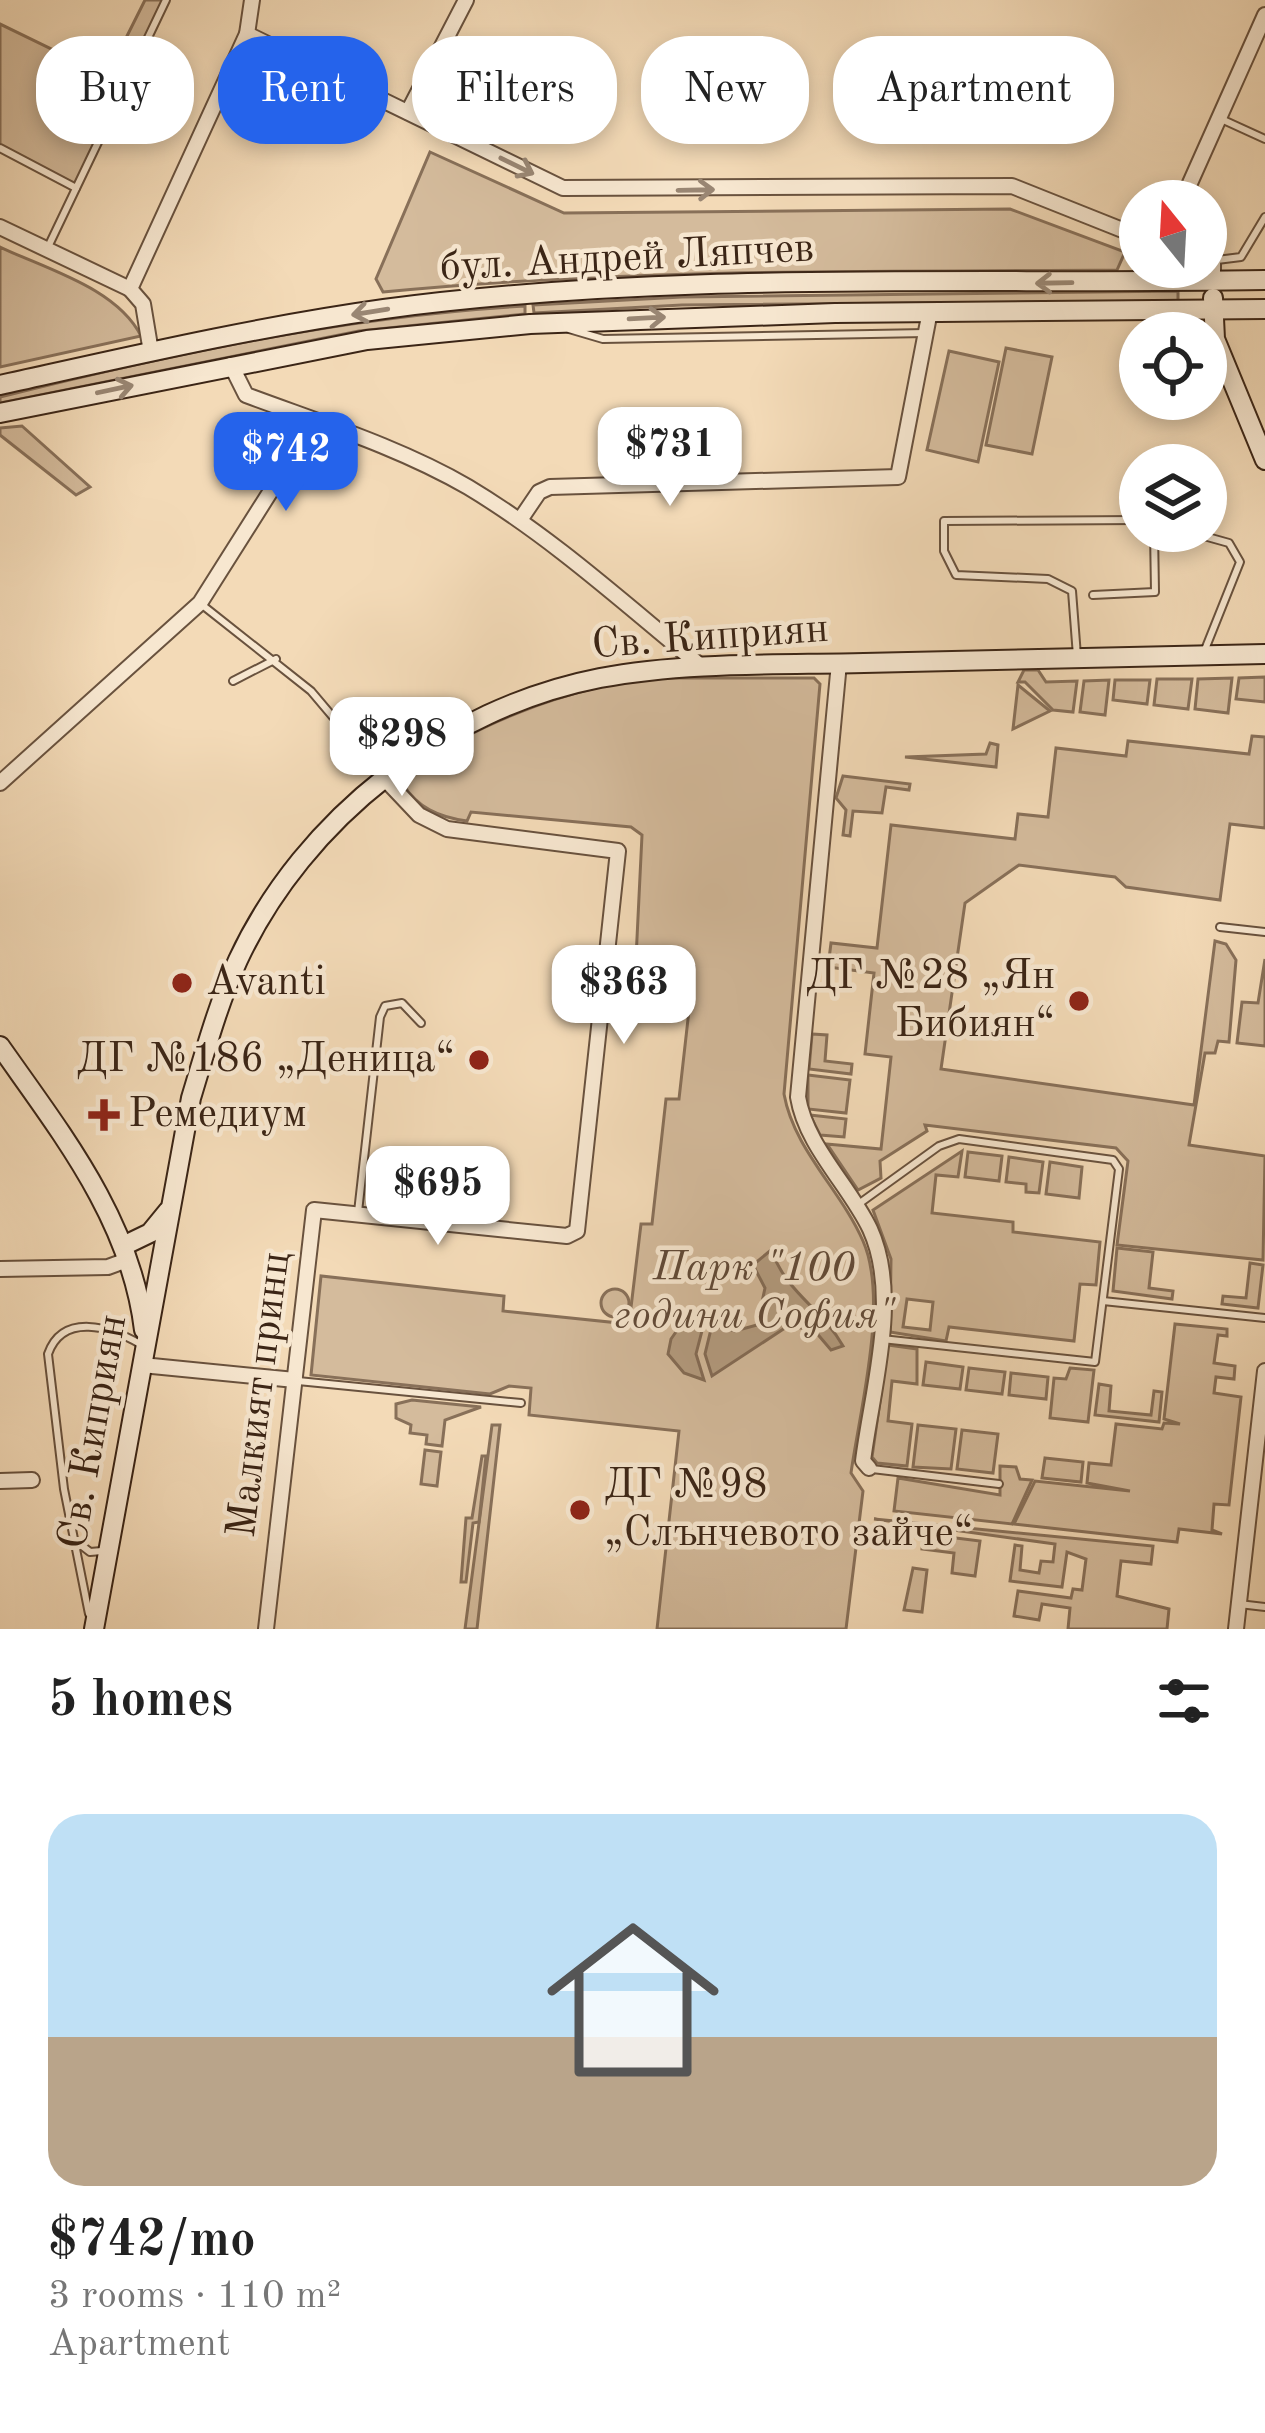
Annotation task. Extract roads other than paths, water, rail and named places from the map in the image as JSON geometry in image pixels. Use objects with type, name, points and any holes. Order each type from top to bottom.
[{"type":"main road","name":"бул. Андрей Ляпчев","points":[[1227,281],[1265,280]]},
{"type":"main road","name":"бул. Андрей Ляпчев","points":[[0,386],[384,309],[550,294],[1119,283]]},
{"type":"main road","points":[[1213,288],[1215,339],[1265,460]]},
{"type":"main road","name":"бул. Андрей Ляпчев","points":[[0,412],[367,340],[548,323],[930,311],[1265,309]]},
{"type":"main road","name":"Св. Киприян","points":[[93,1629],[191,1098],[238,960],[295,868],[385,778],[458,730],[536,696],[611,676],[839,663],[1265,654]]},
{"type":"main road","points":[[0,1046],[87,1171],[125,1253],[144,1356]]},
{"type":"main road","points":[[125,1253],[160,1224],[175,1195]]},
{"type":"main road","points":[[125,1253],[160,1244],[169,1228]]},
{"type":"street","points":[[130,290],[247,34],[252,0]]},
{"type":"street","points":[[408,112],[466,0]]},
{"type":"street","points":[[1191,180],[1265,15]]},
{"type":"street","points":[[247,34],[579,191],[1012,186],[1119,229]]},
{"type":"street","points":[[0,227],[130,290],[143,304],[152,352]]},
{"type":"street","points":[[520,520],[539,492],[550,487],[898,477],[930,311]]},
{"type":"street","points":[[231,365],[246,395],[420,462],[520,520],[702,668]]},
{"type":"street","points":[[0,782],[200,603],[315,421]]},
{"type":"street","points":[[839,663],[798,1097],[806,1124],[857,1204],[882,1262],[879,1339],[863,1461],[869,1468]]},
{"type":"street","name":"Малкият принц","points":[[266,1629],[314,1210],[567,1236],[578,1231],[621,857],[612,847],[447,830],[418,815],[385,778]]},
{"type":"street","points":[[0,1269],[108,1267],[125,1253]]},
{"type":"street","points":[[144,1356],[295,1381]]},
{"type":"street","points":[[1236,1629],[1265,1371]]},
{"type":"street","points":[[0,1481],[32,1480]]},
{"type":"lane","points":[[46,250],[166,0]]},
{"type":"lane","points":[[1219,118],[1265,139]]},
{"type":"lane","points":[[0,148],[76,188]]},
{"type":"lane","points":[[1227,258],[1241,257],[1265,217]]},
{"type":"lane","points":[[548,323],[603,339],[926,333]]},
{"type":"lane","points":[[1077,658],[1072,591],[1048,579],[956,575],[944,551],[944,521],[1119,520]]},
{"type":"lane","points":[[1203,656],[1240,562],[1227,542]]},
{"type":"lane","points":[[1093,595],[1155,592],[1154,552]]},
{"type":"lane","points":[[200,603],[311,691],[385,778]]},
{"type":"lane","points":[[233,680],[276,659]]},
{"type":"lane","points":[[1220,927],[1265,932]]},
{"type":"lane","points":[[358,1214],[380,1017],[386,1006],[402,1003],[421,1023]]},
{"type":"lane","points":[[857,1204],[952,1140],[1112,1160],[1119,1169],[1096,1358],[1090,1364],[879,1339]]},
{"type":"lane","points":[[1103,1301],[1265,1318]]},
{"type":"lane","points":[[93,1629],[48,1366],[51,1346],[65,1333],[89,1326],[114,1329],[144,1356]]},
{"type":"lane","points":[[295,1381],[521,1403]]},
{"type":"lane","points":[[869,1468],[998,1484]]},
{"type":"lane","points":[[74,1539],[94,1553],[109,1546]]},
{"type":"lane","points":[[1239,1604],[1265,1607]]},
{"type":"place","name":"Avanti","points":[[182,983]]},
{"type":"place","name":"ДГ №28 „Ян Бибиян“","points":[[1079,1001]]},
{"type":"place","name":"ДГ №186 „Деница“","points":[[479,1060]]},
{"type":"place","name":"Ремедиум","points":[[104,1115]]},
{"type":"place","name":"ДГ №98 „Слънчевото зайче“","points":[[580,1510]]},
{"type":"park label","name":"Парк \"100 години София\"","points":[[754,1293]]}]
